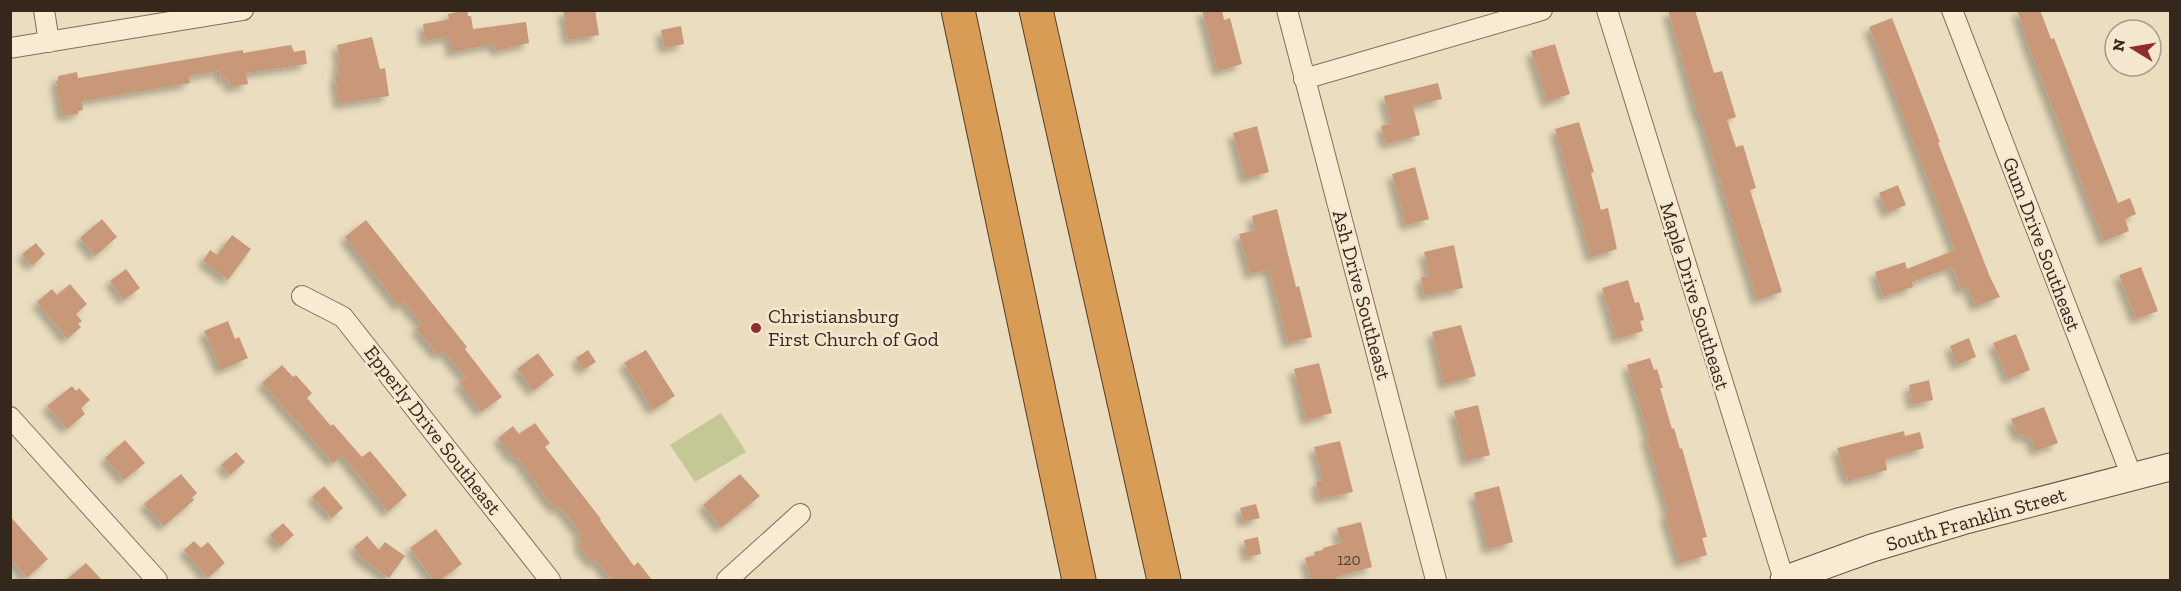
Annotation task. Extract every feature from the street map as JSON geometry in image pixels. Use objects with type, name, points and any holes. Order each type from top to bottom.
[{"type":"highway","points":[[958,10],[1078,580]]},
{"type":"highway","points":[[1036,10],[1164,580]]},
{"type":"main road","name":"South Franklin Street","points":[[1784,580],[1872,548],[2170,467]]},
{"type":"street","points":[[44,10],[49,42]]},
{"type":"street","points":[[10,48],[243,10]]},
{"type":"street","name":"Ash Drive Southeast","points":[[1287,10],[1436,580]]},
{"type":"street","points":[[1304,79],[1542,10]]},
{"type":"street","name":"Maple Drive Southeast","points":[[1607,10],[1784,580]]},
{"type":"street","name":"Gum Drive Southeast","points":[[1952,10],[2132,477]]},
{"type":"street","name":"Epperly Drive Southeast","points":[[302,296],[343,317],[550,580]]},
{"type":"street","points":[[10,417],[157,580]]},
{"type":"street","points":[[727,580],[800,514]]},
{"type":"green space","points":[[721,413],[746,452],[695,482],[670,445]]},
{"type":"building","points":[[467,10],[468,16],[471,16],[473,29],[526,22],[529,43],[496,51],[494,44],[452,52],[449,37],[425,41],[423,24],[449,19],[448,14]]},
{"type":"building","points":[[563,10],[595,10],[599,35],[568,40]]},
{"type":"building","points":[[1202,10],[1222,10],[1224,20],[1230,18],[1242,64],[1218,71]]},
{"type":"building","points":[[1668,10],[1695,10],[1714,73],[1722,71],[1736,117],[1727,120],[1736,147],[1743,145],[1756,188],[1750,190],[1782,292],[1757,300],[1700,116],[1698,116]]},
{"type":"building","points":[[2017,10],[2040,10],[2051,39],[2054,38],[2118,203],[2130,198],[2136,214],[2125,219],[2129,231],[2104,241],[2029,47]]},
{"type":"building","points":[[1892,18],[1940,142],[1938,143],[1990,277],[2000,297],[1976,306],[1968,287],[1961,290],[1952,267],[1912,282],[1913,287],[1883,297],[1875,272],[1905,262],[1907,269],[1955,250],[1869,27]]},
{"type":"building","points":[[681,26],[684,44],[664,48],[661,30]]},
{"type":"building","points":[[372,37],[380,69],[385,68],[389,96],[339,104],[335,76],[339,75],[337,63],[340,63],[337,45]]},
{"type":"building","points":[[1555,44],[1570,94],[1547,102],[1531,51]]},
{"type":"building","points":[[291,45],[294,52],[305,50],[307,64],[246,73],[248,84],[230,87],[228,78],[221,79],[220,71],[189,76],[190,83],[82,101],[83,110],[78,111],[78,114],[62,116],[56,81],[58,81],[58,76],[77,72],[78,78],[243,50],[243,53]]},
{"type":"building","points":[[1438,83],[1442,99],[1413,106],[1420,135],[1386,144],[1381,126],[1391,124],[1384,96]]},
{"type":"building","points":[[1579,122],[1594,172],[1591,173],[1601,210],[1608,208],[1617,249],[1591,257],[1555,129]]},
{"type":"building","points":[[1257,126],[1269,172],[1245,179],[1233,133]]},
{"type":"building","points":[[1415,167],[1429,219],[1406,225],[1392,174]]},
{"type":"building","points":[[1898,185],[1906,205],[1887,213],[1879,193]]},
{"type":"building","points":[[1277,209],[1296,287],[1299,286],[1312,337],[1288,343],[1269,269],[1250,274],[1239,234],[1255,230],[1252,216]]},
{"type":"building","points":[[102,219],[117,237],[95,256],[80,238]]},
{"type":"building","points":[[366,220],[467,347],[465,349],[502,397],[481,412],[459,383],[466,378],[444,351],[438,355],[416,329],[422,324],[404,302],[399,306],[345,237]]},
{"type":"building","points":[[232,235],[251,249],[228,280],[203,261],[210,250],[217,255]]},
{"type":"building","points":[[36,243],[45,254],[32,266],[22,254]]},
{"type":"building","points":[[1454,245],[1463,288],[1424,296],[1421,277],[1429,276],[1424,252]]},
{"type":"building","points":[[2141,267],[2158,311],[2136,319],[2119,275]]},
{"type":"building","points":[[126,269],[140,288],[124,300],[110,281]]},
{"type":"building","points":[[1628,280],[1635,303],[1639,302],[1644,320],[1640,321],[1643,331],[1617,339],[1602,288]]},
{"type":"building","points":[[70,284],[87,304],[76,314],[82,321],[78,324],[81,327],[67,339],[37,302],[52,289],[57,295]]},
{"type":"building","points":[[228,321],[235,339],[239,337],[248,358],[221,370],[204,331]]},
{"type":"building","points":[[1461,325],[1476,376],[1444,384],[1432,332]]},
{"type":"building","points":[[2016,334],[2030,370],[2008,379],[1993,343]]},
{"type":"building","points":[[1969,338],[1976,357],[1957,365],[1950,346]]},
{"type":"building","points":[[588,350],[596,362],[583,370],[576,358]]},
{"type":"building","points":[[646,350],[675,396],[653,410],[624,363]]},
{"type":"building","points":[[538,353],[554,375],[533,391],[517,369]]},
{"type":"building","points":[[1650,358],[1654,370],[1657,369],[1672,429],[1674,428],[1680,449],[1682,448],[1707,537],[1702,538],[1707,555],[1680,563],[1665,514],[1669,513],[1646,437],[1649,436],[1627,365]]},
{"type":"building","points":[[1319,363],[1332,413],[1306,420],[1294,369]]},
{"type":"building","points":[[282,365],[293,377],[296,375],[312,393],[307,398],[331,426],[333,424],[362,457],[370,451],[407,495],[388,512],[342,455],[333,463],[262,383]]},
{"type":"building","points":[[1929,380],[1933,400],[1912,404],[1909,385]]},
{"type":"building","points":[[72,386],[76,391],[79,388],[90,400],[81,408],[85,414],[67,429],[47,406]]},
{"type":"building","points":[[1478,405],[1490,455],[1466,461],[1454,411]]},
{"type":"building","points":[[2044,407],[2058,443],[2036,451],[2030,436],[2025,438],[2023,434],[2018,436],[2011,419]]},
{"type":"building","points":[[535,423],[550,443],[545,447],[634,566],[638,562],[652,580],[611,580],[596,560],[592,563],[578,544],[582,542],[577,536],[581,534],[560,507],[556,509],[546,498],[517,457],[514,459],[498,438],[513,426],[519,434]]},
{"type":"building","points":[[1904,431],[1905,436],[1920,432],[1924,448],[1885,459],[1887,470],[1848,481],[1837,448]]},
{"type":"building","points":[[125,440],[145,463],[124,480],[105,458]]},
{"type":"building","points":[[1340,441],[1353,492],[1320,499],[1316,482],[1323,480],[1314,447]]},
{"type":"building","points":[[236,452],[245,462],[230,475],[221,465]]},
{"type":"building","points":[[181,474],[197,493],[192,498],[194,500],[164,526],[144,504]]},
{"type":"building","points":[[740,474],[760,496],[721,528],[703,505]]},
{"type":"building","points":[[324,486],[343,508],[332,518],[312,497]]},
{"type":"building","points":[[1499,486],[1513,542],[1488,549],[1474,493]]},
{"type":"building","points":[[1256,504],[1260,518],[1243,522],[1240,508]]},
{"type":"building","points":[[10,516],[48,559],[27,578],[10,559]]},
{"type":"building","points":[[1361,522],[1372,567],[1336,577],[1337,580],[1311,580],[1305,558],[1315,555],[1314,552],[1323,550],[1323,548],[1341,543],[1337,528]]},
{"type":"building","points":[[283,523],[294,535],[280,547],[270,535]]},
{"type":"building","points":[[436,529],[462,564],[440,580],[433,580],[410,548]]},
{"type":"building","points":[[367,536],[379,550],[385,542],[405,556],[389,578],[358,556],[360,555],[354,547]]},
{"type":"building","points":[[1258,537],[1261,554],[1247,557],[1244,540]]},
{"type":"building","points":[[194,541],[201,548],[208,542],[225,563],[208,578],[184,550]]},
{"type":"building","points":[[86,563],[102,580],[66,580]]},
{"type":"place","name":"Christiansburg First Church of God","points":[[756,328]]}]
